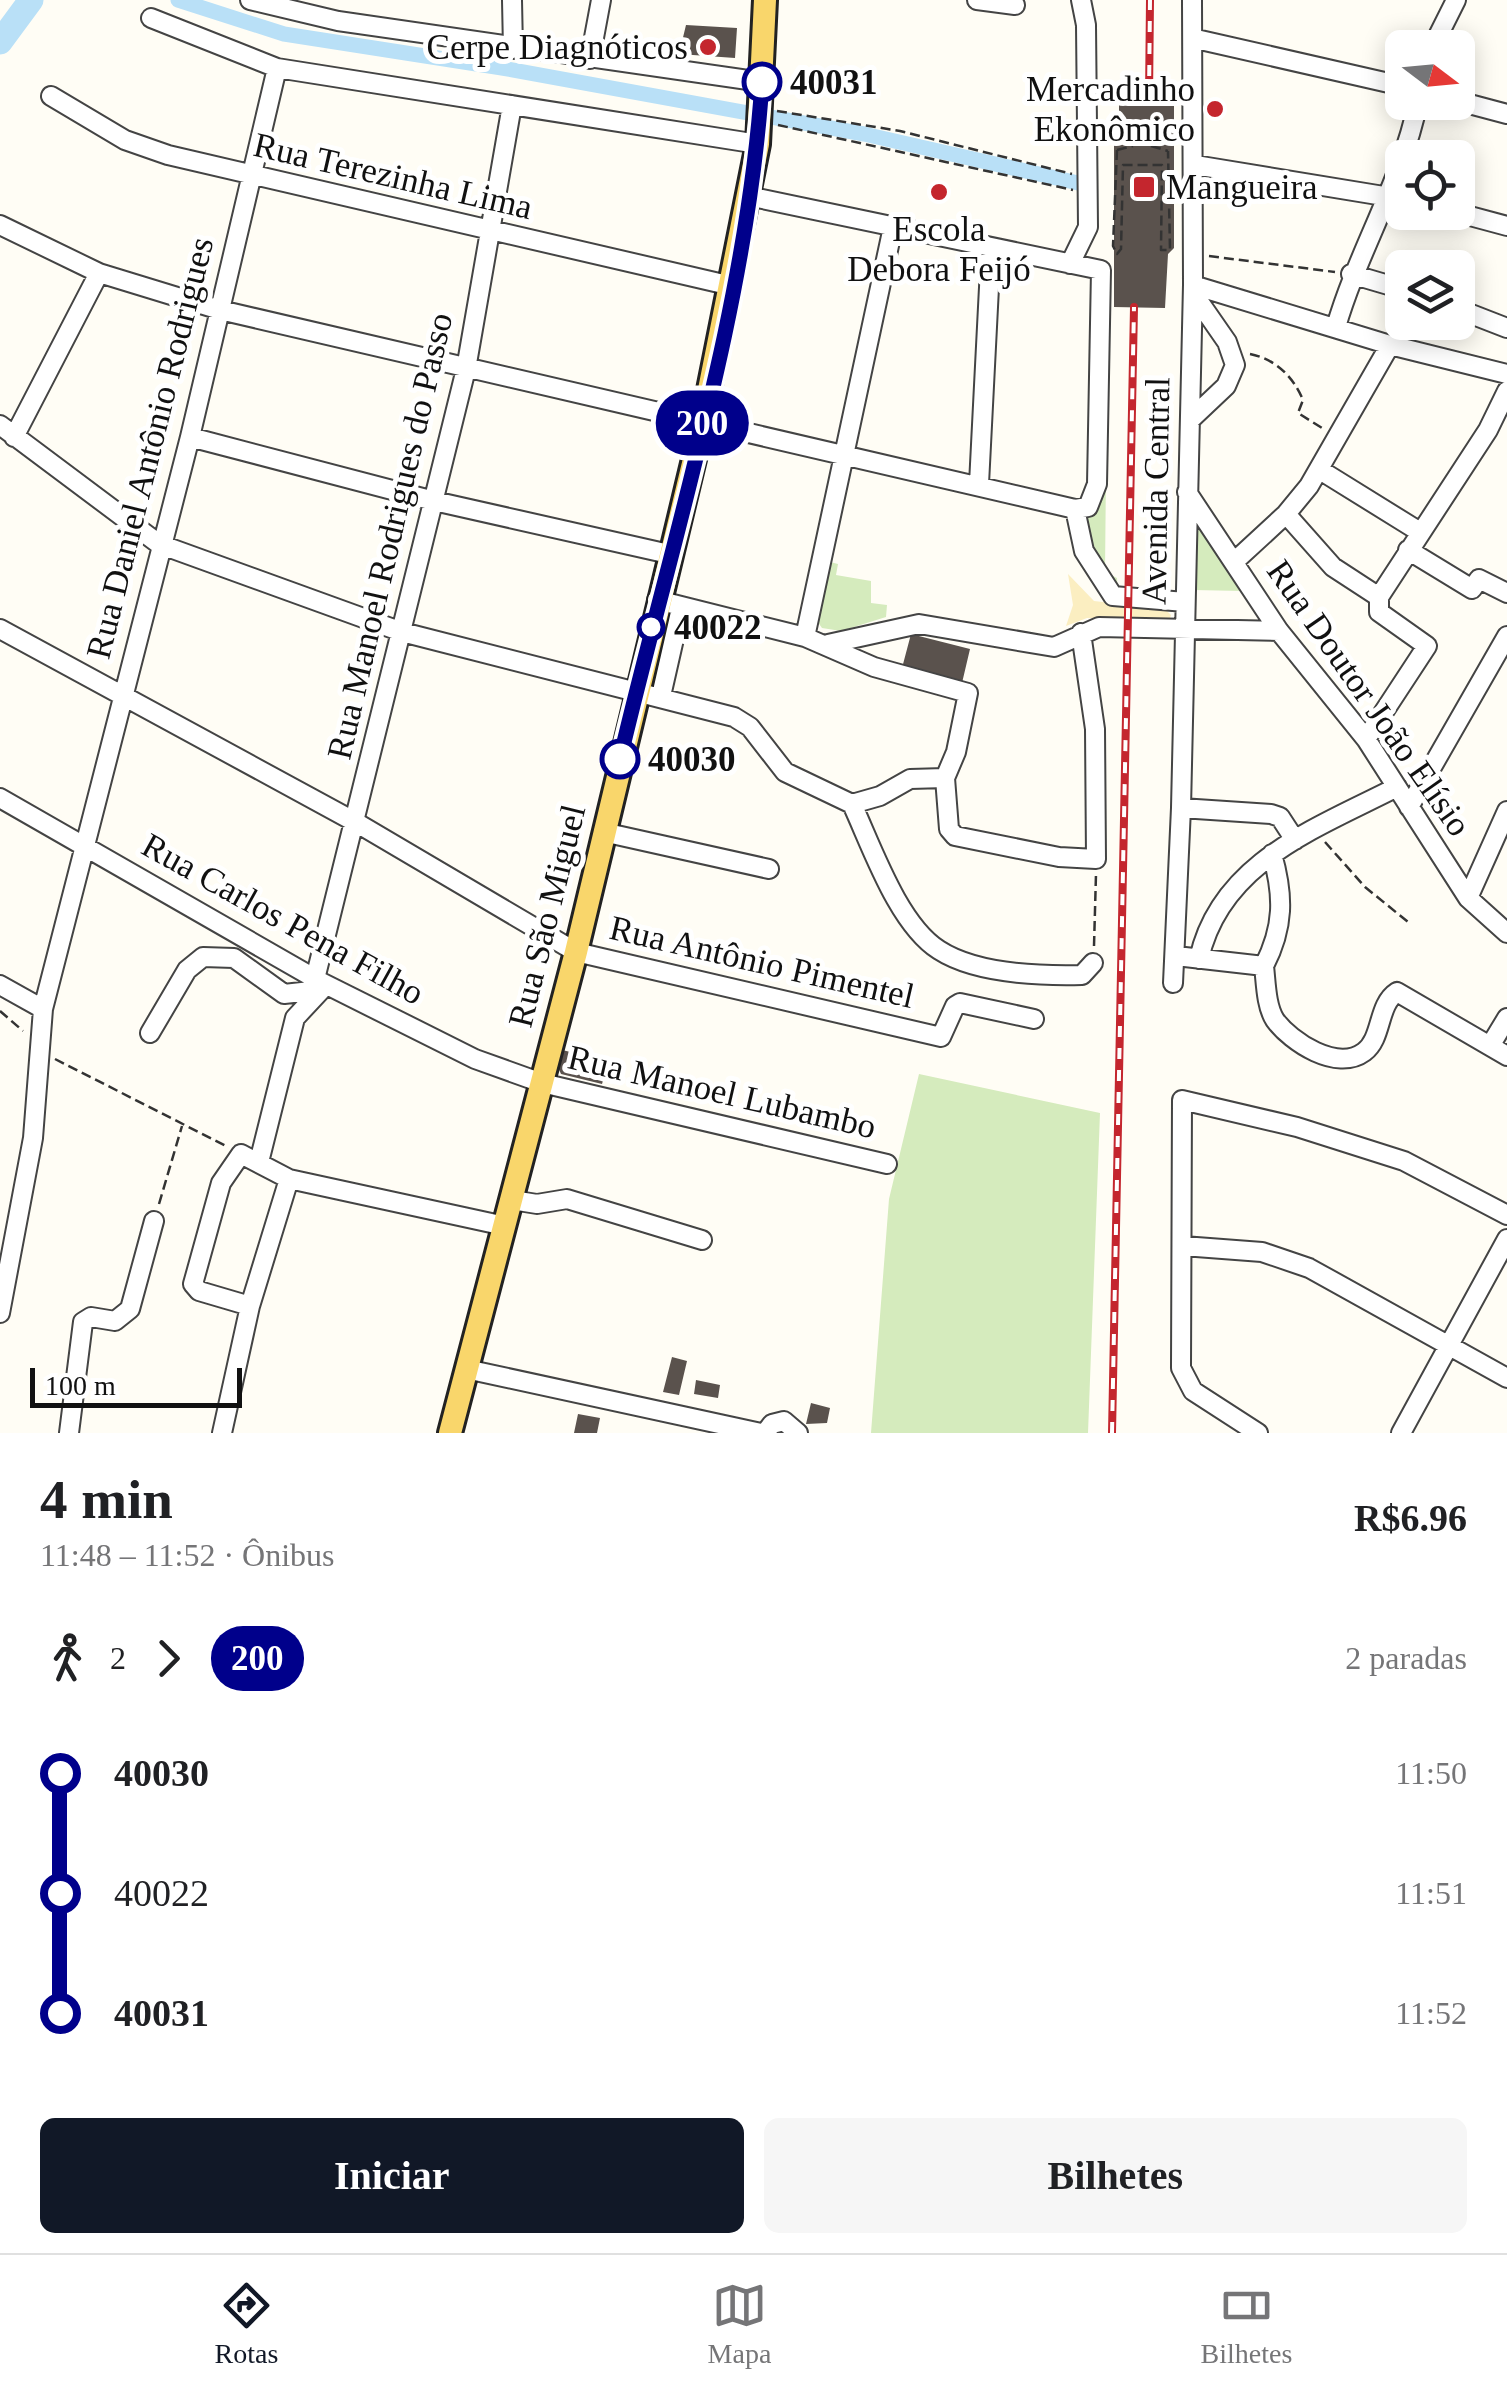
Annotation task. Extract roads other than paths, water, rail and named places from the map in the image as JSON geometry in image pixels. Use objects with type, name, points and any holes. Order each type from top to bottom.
[{"type":"main road","name":"Rua São Miguel","points":[[450,1433],[576,952],[702,424],[748,196],[759,122],[766,0]]},
{"type":"street","points":[[250,0],[513,49],[762,82]]},
{"type":"street","points":[[512,0],[513,49]]},
{"type":"street","points":[[590,59],[601,0]]},
{"type":"street","points":[[977,0],[1015,5]]},
{"type":"street","points":[[1070,264],[1086,236],[1089,186],[1086,25],[1081,0]]},
{"type":"street","name":"Avenida Central","points":[[1172,983],[1182,808],[1193,289],[1196,39],[1192,0]]},
{"type":"street","points":[[1441,30],[1456,0]]},
{"type":"street","points":[[151,18],[277,68],[512,105],[759,122]]},
{"type":"street","points":[[1196,39],[1385,82]]},
{"type":"street","name":"Rua Daniel Antônio Rodrigues","points":[[0,1313],[33,1138],[43,1008],[159,544],[190,438],[277,68]]},
{"type":"street","name":"Rua Terezinha Lima","points":[[51,96],[125,140],[252,178],[732,286]]},
{"type":"street","name":"Rua Manoel Rodrigues do Passo","points":[[259,1162],[295,1018],[321,981],[466,369],[512,105]]},
{"type":"street","points":[[1475,105],[1507,114]]},
{"type":"street","points":[[1195,165],[1385,195]]},
{"type":"street","points":[[0,226],[99,272],[220,310],[1075,509],[1088,506],[1098,484],[1102,270],[748,196]]},
{"type":"street","points":[[1336,327],[1352,274],[1385,213]]},
{"type":"street","points":[[1475,217],[1507,226]]},
{"type":"street","points":[[805,637],[892,227]]},
{"type":"street","points":[[979,484],[990,248]]},
{"type":"street","points":[[99,272],[4,430],[159,544],[402,632],[742,720],[785,772],[852,804],[891,890],[942,952],[1035,976],[1082,975],[1093,962]]},
{"type":"street","points":[[1352,274],[1385,284]]},
{"type":"street","points":[[1193,289],[1507,374]]},
{"type":"street","points":[[1190,420],[1226,386],[1234,370],[1231,350],[1193,289]]},
{"type":"street","points":[[1475,316],[1507,328]]},
{"type":"street","points":[[1235,561],[1286,514],[1320,470],[1390,345]]},
{"type":"street","points":[[1191,351],[1231,350]]},
{"type":"street","points":[[1366,739],[1414,670],[1427,643],[1378,612],[1378,599],[1488,430],[1507,392]]},
{"type":"street","points":[[190,438],[434,501],[668,554]]},
{"type":"street","points":[[1320,470],[1420,532]]},
{"type":"street","name":"Rua Doutor João Elísio","points":[[1187,492],[1279,631],[1366,739],[1468,898],[1507,933]]},
{"type":"street","points":[[1075,509],[1084,551],[1113,596],[1186,602]]},
{"type":"street","points":[[1286,514],[1333,568],[1378,599]]},
{"type":"street","points":[[1408,550],[1472,589],[1478,579],[1507,594]]},
{"type":"street","points":[[658,600],[805,637],[874,667],[962,689],[970,698],[945,778],[949,829],[955,836],[1059,857],[1096,859],[1096,728],[1081,632]]},
{"type":"street","points":[[661,696],[682,608]]},
{"type":"street","points":[[828,644],[919,624],[1054,647],[1081,632],[1116,626],[1279,631]]},
{"type":"street","name":"Rua Antônio Pimentel","points":[[0,628],[357,823],[576,952],[933,1036],[942,1036],[954,1006],[960,1003],[1034,1019]]},
{"type":"street","points":[[1409,807],[1507,636]]},
{"type":"street","points":[[852,804],[880,796],[910,779],[945,778]]},
{"type":"street","points":[[1200,959],[1205,932],[1219,906],[1242,879],[1294,840],[1396,787]]},
{"type":"street","name":"Rua Carlos Pena Filho","points":[[0,798],[434,1041],[542,1083]]},
{"type":"street","points":[[1182,808],[1271,814],[1280,818],[1294,840]]},
{"type":"street","points":[[1468,898],[1507,811]]},
{"type":"street","points":[[604,832],[769,869]]},
{"type":"street","points":[[1272,854],[1279,880],[1280,929],[1264,966],[1276,1021],[1314,1052],[1344,1058],[1361,1054],[1374,1037],[1390,996],[1397,992],[1507,1056]]},
{"type":"street","points":[[150,1033],[186,970],[204,957],[220,954],[234,958],[284,994],[311,991],[321,981]]},
{"type":"street","points":[[1176,956],[1264,966]]},
{"type":"street","points":[[0,985],[43,1008]]},
{"type":"street","points":[[1490,1046],[1507,1018]]},
{"type":"street","name":"Rua Manoel Lubambo","points":[[542,1083],[887,1164]]},
{"type":"street","points":[[1258,1433],[1193,1391],[1181,1368],[1182,1100],[1297,1128],[1404,1161],[1507,1216]]},
{"type":"street","points":[[250,1306],[198,1290],[193,1284],[221,1183],[241,1154],[289,1178],[504,1226]]},
{"type":"street","points":[[222,1433],[250,1306],[289,1178]]},
{"type":"street","points":[[512,1200],[538,1204],[567,1200],[702,1240]]},
{"type":"street","points":[[68,1433],[83,1322],[91,1317],[115,1321],[130,1310],[154,1221]]},
{"type":"street","points":[[1401,1433],[1507,1240]]},
{"type":"street","points":[[1183,1246],[1262,1252],[1285,1259],[1507,1378]]},
{"type":"street","points":[[466,1368],[763,1433],[772,1424],[784,1421],[798,1433]]},
{"type":"waterway","points":[[0,42],[31,0]]},
{"type":"waterway","points":[[178,0],[284,34],[502,68],[864,134],[1078,183]]},
{"type":"railway","points":[[1149,98],[1150,0]]},
{"type":"railway","points":[[1112,1433],[1134,307]]},
{"type":"place","name":"Cerpe Diagnóticos","points":[[708,47]]},
{"type":"place","name":"40031","points":[[762,82]]},
{"type":"place","name":"Mercadinho Ekonômico","points":[[1215,109]]},
{"type":"place","name":"Mangueira","points":[[1144,187]]},
{"type":"place","name":"Escola Debora Feijó","points":[[939,192]]},
{"type":"place","name":"40022","points":[[651,627]]},
{"type":"place","name":"40030","points":[[620,759]]}]
